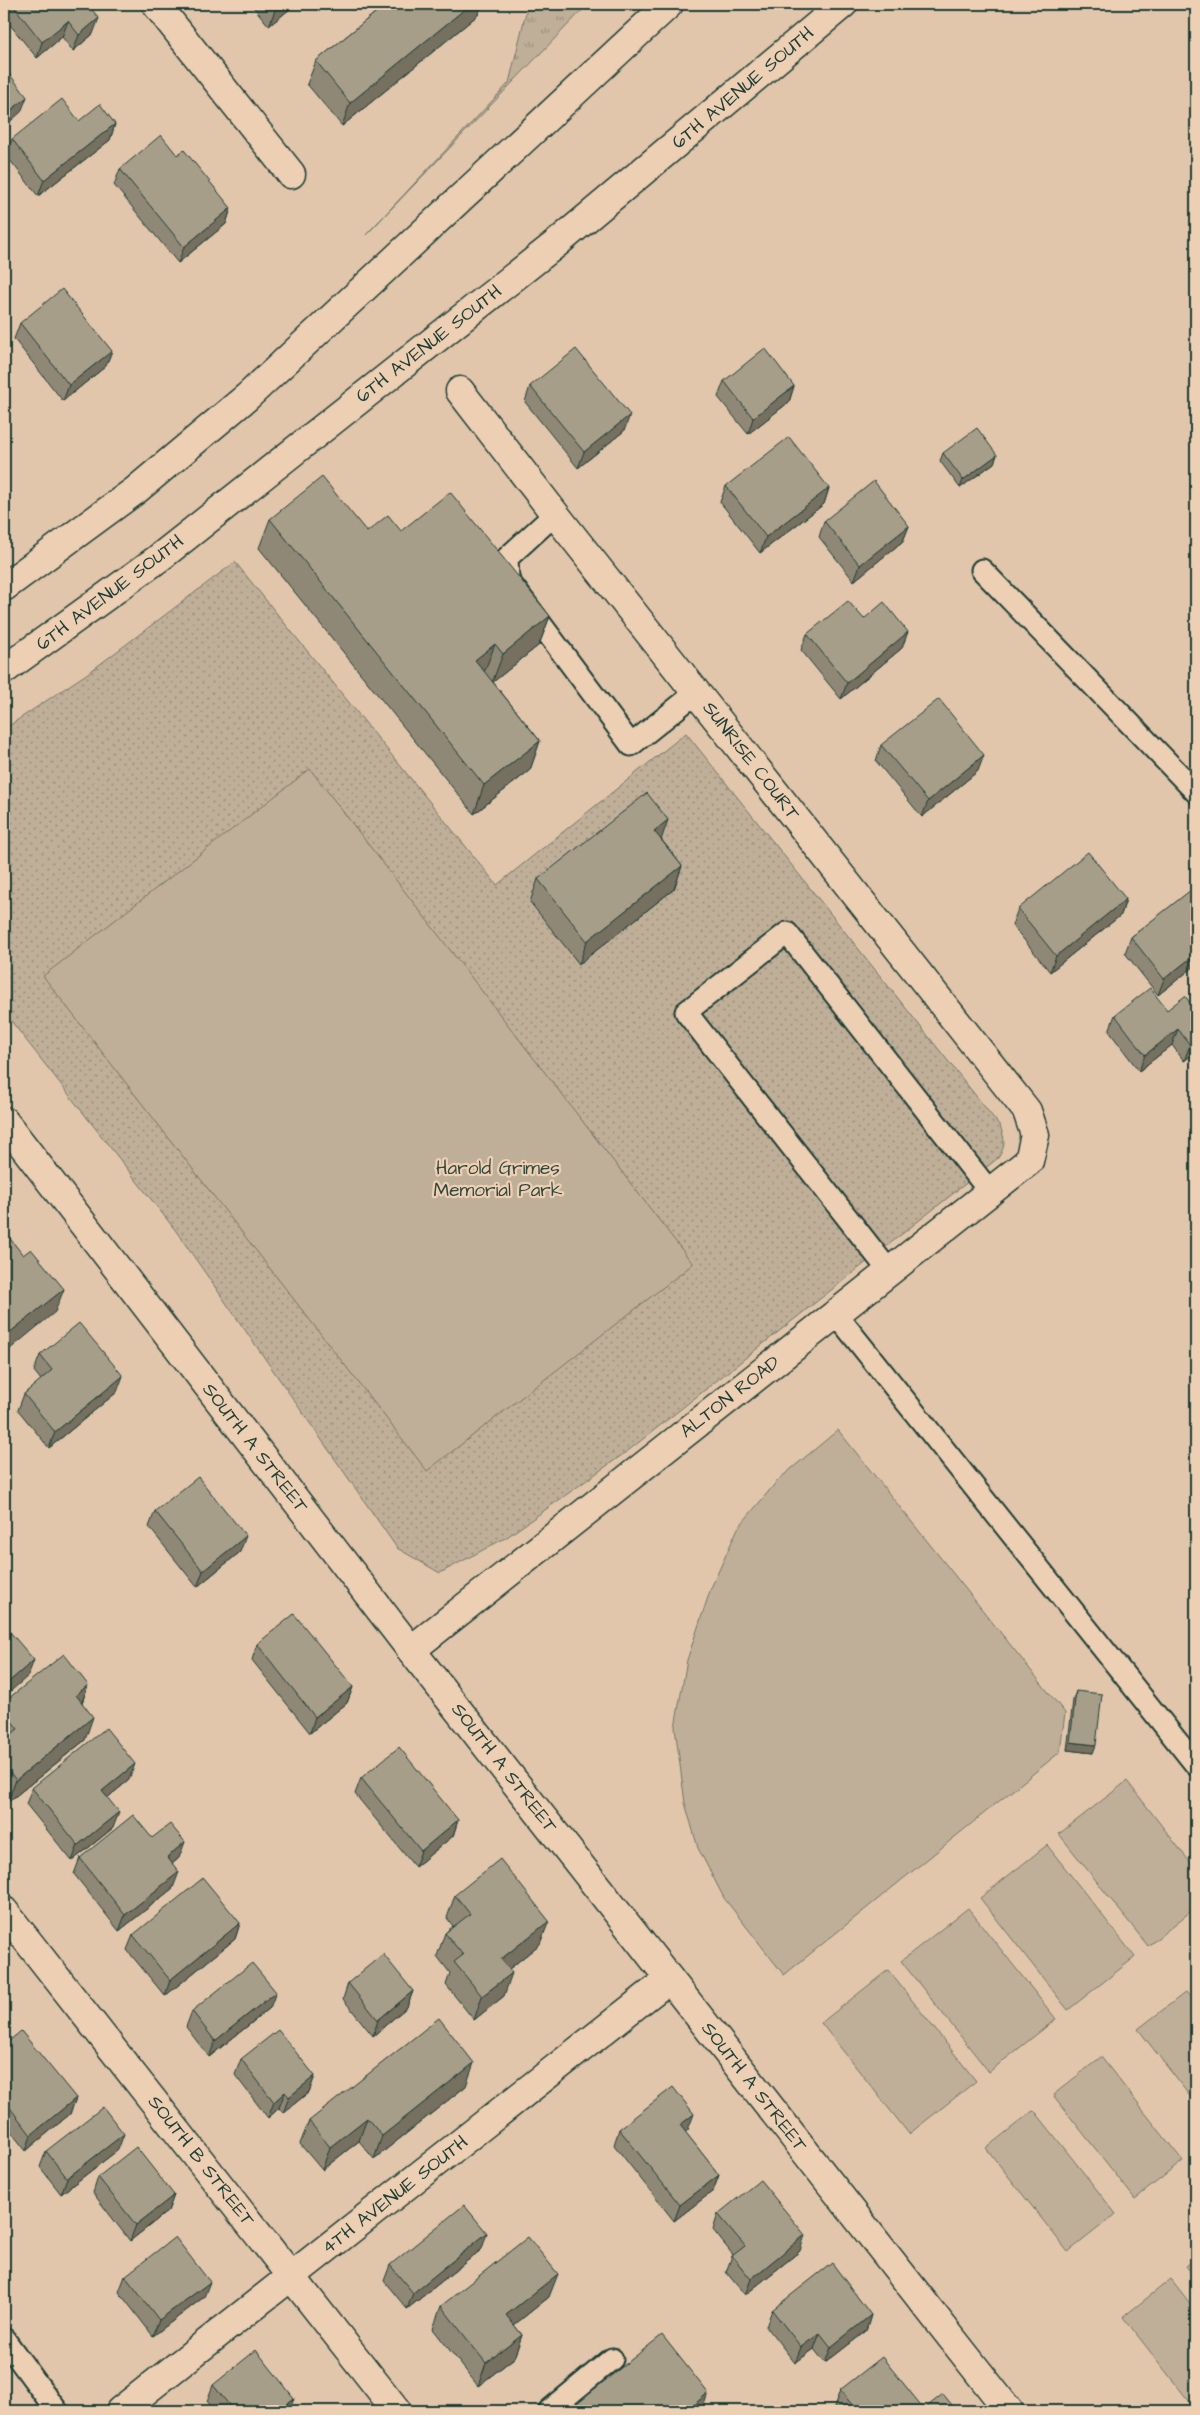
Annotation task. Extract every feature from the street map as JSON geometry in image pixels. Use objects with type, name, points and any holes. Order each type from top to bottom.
[{"type":"street","points":[[156,4],[291,174]]},
{"type":"street","points":[[4,587],[136,490],[247,397],[668,4]]},
{"type":"street","name":"6TH AVENUE SOUTH","points":[[4,670],[159,558],[558,243],[844,4]]},
{"type":"street","name":"SUNRISE COURT","points":[[460,391],[1026,1111],[1035,1135]]},
{"type":"street","name":"SOUTH A STREET","points":[[4,1121],[411,1650],[1010,2411]]},
{"type":"street","name":"ALTON ROAD","points":[[411,1650],[1029,1161],[1035,1135]]},
{"type":"street","name":"SOUTH B STREET","points":[[4,1911],[397,2411]]},
{"type":"street","name":"4TH AVENUE SOUTH","points":[[120,2411],[669,1979]]},
{"type":"lane","points":[[555,514],[507,558],[508,580],[631,745],[697,692]]},
{"type":"lane","points":[[982,570],[1196,792]]},
{"type":"lane","points":[[889,1272],[686,1012],[787,932],[990,1192]]},
{"type":"lane","points":[[836,1314],[1196,1765]]},
{"type":"lane","points":[[4,2339],[57,2411]]},
{"type":"lane","points":[[549,2411],[612,2359]]},
{"type":"green space","points":[[528,4],[588,4],[366,235],[509,83]]},
{"type":"green space","name":"Harold Grimes Memorial Park","points":[[235,562],[497,885],[686,733],[1000,1126],[1003,1135],[1004,1142],[998,1158],[629,1450],[507,1537],[440,1573],[397,1548],[176,1231],[4,1012],[4,729],[91,671]]},
{"type":"green space","points":[[310,769],[693,1264],[427,1471],[43,976]]},
{"type":"green space","points":[[838,1430],[1065,1713],[1060,1752],[784,1975],[724,1898],[698,1848],[685,1803],[675,1727],[687,1660],[711,1588],[738,1528],[779,1479]]},
{"type":"green space","points":[[1127,1781],[1196,1870],[1196,1907],[1148,1946],[1059,1834]]},
{"type":"green space","points":[[1047,1845],[1135,1957],[1068,2010],[980,1898]]},
{"type":"green space","points":[[968,1908],[1056,2019],[989,2072],[901,1961]]},
{"type":"green space","points":[[888,1970],[976,2081],[909,2134],[821,2023]]},
{"type":"green space","points":[[1186,1992],[1196,2004],[1196,2104],[1138,2029]]},
{"type":"green space","points":[[1101,2057],[1183,2161],[1135,2199],[1053,2095]]},
{"type":"green space","points":[[1034,2110],[1116,2214],[1068,2252],[986,2148]]},
{"type":"green space","points":[[1196,2258],[1196,2279],[1186,2266]]},
{"type":"green space","points":[[1171,2279],[1196,2311],[1196,2410],[1123,2317]]},
{"type":"building","points":[[12,4],[87,4],[99,18],[79,35],[68,21],[42,42]]},
{"type":"building","points":[[270,4],[282,4],[275,10]]},
{"type":"building","points":[[386,4],[471,4],[350,103],[316,61]]},
{"type":"building","points":[[4,67],[27,97],[4,116]]},
{"type":"building","points":[[62,99],[79,121],[100,104],[115,124],[44,180],[12,139]]},
{"type":"building","points":[[161,135],[177,155],[184,150],[231,208],[184,247],[120,169]]},
{"type":"building","points":[[62,289],[112,351],[69,385],[20,323]]},
{"type":"building","points":[[765,348],[794,386],[753,418],[724,381]]},
{"type":"building","points":[[576,349],[630,415],[584,452],[530,386]]},
{"type":"building","points":[[977,428],[997,455],[963,480],[943,453]]},
{"type":"building","points":[[789,437],[829,488],[766,537],[726,486]]},
{"type":"building","points":[[322,477],[367,532],[388,515],[401,531],[450,492],[550,616],[503,654],[495,644],[475,660],[540,741],[484,785],[270,519]]},
{"type":"building","points":[[874,481],[909,526],[860,565],[824,521]]},
{"type":"building","points":[[848,601],[864,619],[884,602],[908,632],[847,683],[807,634]]},
{"type":"building","points":[[939,699],[984,755],[928,801],[881,745]]},
{"type":"building","points":[[647,793],[668,820],[654,831],[682,866],[587,941],[538,879]]},
{"type":"building","points":[[1088,852],[1126,899],[1056,956],[1018,909]]},
{"type":"building","points":[[1196,886],[1196,954],[1164,979],[1131,937]]},
{"type":"building","points":[[1150,988],[1167,1010],[1185,996],[1196,1011],[1196,1041],[1190,1045],[1178,1029],[1145,1055],[1115,1015]]},
{"type":"building","points":[[4,1231],[23,1255],[31,1249],[64,1289],[4,1337]]},
{"type":"building","points":[[79,1323],[123,1376],[55,1432],[24,1394],[52,1370],[40,1355]]},
{"type":"building","points":[[198,1477],[246,1536],[203,1571],[155,1511]]},
{"type":"building","points":[[294,1614],[353,1687],[315,1717],[257,1644]]},
{"type":"building","points":[[4,1625],[34,1660],[4,1686]]},
{"type":"building","points":[[64,1654],[88,1685],[76,1695],[93,1717],[16,1780],[4,1765],[4,1740],[18,1729],[4,1711],[4,1702]]},
{"type":"building","points":[[1076,1691],[1102,1694],[1096,1745],[1070,1742]]},
{"type":"building","points":[[106,1728],[135,1764],[102,1791],[119,1812],[78,1845],[32,1788]]},
{"type":"building","points":[[399,1747],[458,1820],[421,1851],[361,1778]]},
{"type":"building","points":[[133,1815],[152,1838],[170,1824],[185,1842],[167,1857],[179,1872],[125,1915],[80,1858]]},
{"type":"building","points":[[500,1859],[549,1921],[501,1959],[512,1973],[482,1996],[454,1962],[463,1955],[445,1933],[470,1914],[455,1895]]},
{"type":"building","points":[[203,1878],[240,1923],[170,1980],[133,1935]]},
{"type":"building","points":[[383,1954],[413,1991],[378,2020],[348,1983]]},
{"type":"building","points":[[252,1963],[276,1992],[215,2041],[192,2011]]},
{"type":"building","points":[[4,1986],[8,1992],[4,1995]]},
{"type":"building","points":[[439,2018],[474,2063],[382,2136],[367,2118],[330,2147],[309,2121]]},
{"type":"building","points":[[278,2030],[315,2076],[289,2097],[285,2092],[274,2102],[241,2059]]},
{"type":"building","points":[[21,2031],[76,2098],[31,2135],[4,2100],[4,2045]]},
{"type":"building","points":[[673,2087],[694,2114],[680,2125],[719,2175],[680,2205],[619,2129]]},
{"type":"building","points":[[103,2107],[124,2134],[67,2178],[46,2151]]},
{"type":"building","points":[[136,2147],[174,2195],[136,2225],[98,2177]]},
{"type":"building","points":[[760,2180],[805,2235],[751,2279],[732,2256],[745,2246],[718,2214]]},
{"type":"building","points":[[464,2205],[487,2233],[413,2293],[390,2265]]},
{"type":"building","points":[[175,2237],[210,2282],[159,2320],[125,2276]]},
{"type":"building","points":[[528,2237],[558,2274],[506,2315],[522,2335],[486,2363],[441,2306]]},
{"type":"building","points":[[832,2263],[871,2315],[831,2347],[820,2333],[801,2347],[772,2310]]},
{"type":"building","points":[[662,2335],[708,2393],[686,2411],[567,2411]]},
{"type":"building","points":[[256,2350],[294,2398],[278,2411],[234,2411],[213,2385]]},
{"type":"building","points":[[882,2357],[924,2409],[943,2394],[957,2411],[857,2411],[840,2390]]}]
